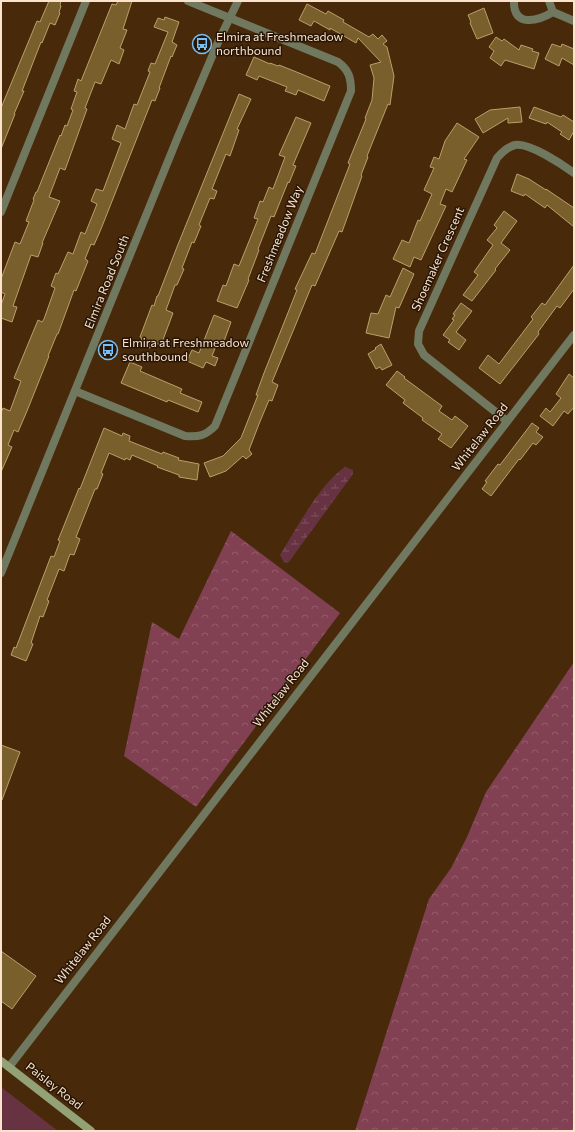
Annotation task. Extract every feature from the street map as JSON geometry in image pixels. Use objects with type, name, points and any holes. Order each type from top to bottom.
[{"type":"main road","name":"Paisley Road","points":[[1,1061],[91,1131]]},
{"type":"street","points":[[1,212],[86,1]]},
{"type":"street","name":"Freshmeadow Way","points":[[75,392],[185,436],[197,437],[208,433],[215,426],[351,92],[351,80],[348,72],[338,62],[188,1]]},
{"type":"street","name":"Elmira Road South","points":[[1,573],[177,139],[229,18],[238,1]]},
{"type":"street","points":[[514,1],[516,12],[525,20],[532,21],[553,12]]},
{"type":"street","points":[[550,1],[553,12]]},
{"type":"street","points":[[553,12],[574,21]]},
{"type":"street","name":"Shoemaker Crescent","points":[[507,421],[424,355],[418,344],[419,331],[497,158],[506,149],[516,145],[530,147],[574,174]]},
{"type":"street","name":"Whitelaw Road","points":[[9,1067],[574,335]]},
{"type":"green space","points":[[345,467],[353,470],[353,474],[288,563],[284,562],[280,555],[309,508],[326,485]]},
{"type":"green space","points":[[231,531],[340,613],[196,807],[124,756],[152,622],[179,639]]},
{"type":"green space","points":[[574,662],[574,1131],[355,1131],[429,899],[451,868],[467,837],[486,792]]},
{"type":"green space","points":[[1,1087],[58,1131],[1,1131]]},
{"type":"building","points":[[49,1],[61,1],[60,13],[55,25],[50,23],[42,43],[41,42],[22,91],[24,91],[1,149],[1,108],[37,21],[40,22]]},
{"type":"building","points":[[118,1],[132,1],[123,29],[127,30],[120,48],[124,50],[119,64],[111,60],[101,84],[95,82],[65,170],[60,168],[49,197],[60,201],[42,243],[38,257],[31,255],[13,306],[17,307],[12,322],[1,318],[1,305],[5,294],[1,292],[1,279],[15,242],[20,244],[29,222],[26,221],[34,200],[33,199],[60,135],[61,136],[65,125],[67,126],[73,110],[71,109],[77,92],[74,91],[78,79],[81,81],[112,4],[116,5]]},
{"type":"building","points":[[307,4],[326,14],[328,11],[344,20],[343,22],[369,37],[373,34],[378,39],[382,35],[387,41],[383,44],[387,47],[394,76],[390,105],[388,104],[367,156],[368,157],[361,175],[362,176],[342,232],[339,231],[315,286],[312,285],[272,382],[278,385],[272,401],[269,400],[249,450],[252,454],[246,459],[243,456],[226,471],[210,477],[204,463],[223,456],[241,438],[258,395],[256,395],[264,373],[297,290],[295,289],[312,253],[315,254],[350,164],[348,163],[366,119],[365,118],[372,100],[374,78],[370,65],[381,62],[358,38],[356,43],[330,28],[330,30],[314,21],[311,26],[299,20]]},
{"type":"building","points":[[484,8],[493,33],[477,39],[468,15]]},
{"type":"building","points":[[165,17],[179,22],[172,42],[177,45],[172,57],[171,56],[155,101],[152,100],[101,229],[94,245],[91,244],[85,259],[88,261],[76,291],[74,290],[27,411],[18,432],[14,430],[8,445],[12,447],[1,472],[1,413],[3,408],[10,411],[21,381],[14,378],[38,320],[42,322],[44,319],[55,288],[51,286],[56,273],[58,274],[68,252],[73,254],[81,232],[85,234],[97,204],[91,201],[96,189],[103,191],[121,143],[112,139],[117,125],[125,129],[134,104],[137,105],[150,72],[148,71],[151,63],[155,64],[168,32],[154,27],[158,18],[164,20]]},
{"type":"building","points":[[496,37],[502,41],[504,39],[519,50],[521,45],[533,49],[532,51],[539,53],[534,69],[505,60],[501,66],[490,58],[494,51],[489,47]]},
{"type":"building","points":[[552,44],[561,47],[562,44],[574,49],[574,65],[562,58],[559,66],[545,59]]},
{"type":"building","points":[[254,57],[270,64],[279,65],[330,86],[324,101],[298,90],[296,95],[285,91],[287,87],[259,76],[257,80],[246,75]]},
{"type":"building","points":[[239,94],[251,99],[237,129],[239,130],[230,156],[226,154],[212,189],[217,191],[214,199],[210,198],[199,225],[201,226],[194,243],[192,242],[182,268],[184,269],[177,285],[175,285],[166,310],[173,313],[161,345],[152,342],[150,348],[140,344],[142,338],[140,337],[152,305],[154,306]]},
{"type":"building","points":[[520,107],[522,122],[508,123],[508,118],[483,133],[475,119],[490,110]]},
{"type":"building","points":[[534,107],[561,117],[563,115],[574,122],[574,131],[569,140],[560,134],[562,132],[547,122],[546,124],[529,118]]},
{"type":"building","points":[[296,117],[311,123],[293,165],[296,166],[289,183],[288,182],[274,217],[271,216],[258,249],[259,250],[248,279],[249,280],[237,308],[217,301],[223,285],[226,286],[234,264],[239,266],[258,219],[254,218],[260,201],[263,202],[269,187],[273,189],[285,157],[279,155]]},
{"type":"building","points":[[457,123],[479,137],[464,159],[467,160],[452,192],[446,189],[440,204],[446,206],[421,260],[414,257],[410,267],[393,259],[402,240],[409,243],[418,220],[420,221],[432,194],[424,190],[434,168],[430,167],[434,157],[439,159],[445,141]]},
{"type":"building","points":[[517,174],[546,189],[574,208],[574,227],[547,205],[545,208],[525,194],[524,196],[511,191]]},
{"type":"building","points":[[504,211],[517,221],[501,243],[510,250],[472,301],[463,295],[478,275],[474,272],[493,245],[487,240],[497,228],[494,225]]},
{"type":"building","points":[[574,265],[574,289],[560,308],[557,306],[538,332],[539,334],[500,384],[479,368],[488,355],[499,364],[533,319],[531,317],[542,303],[545,305]]},
{"type":"building","points":[[403,268],[414,274],[399,308],[396,307],[389,338],[366,333],[371,313],[378,314],[386,295],[390,297]]},
{"type":"building","points":[[461,303],[472,311],[456,332],[466,340],[459,350],[448,342],[450,340],[443,335],[454,320],[452,319],[455,315],[453,314]]},
{"type":"building","points":[[214,315],[231,322],[223,344],[218,341],[212,356],[218,358],[215,366],[206,362],[203,368],[187,361],[192,350],[199,353]]},
{"type":"building","points":[[381,344],[392,365],[382,370],[380,367],[376,369],[368,354]]},
{"type":"building","points":[[130,362],[142,367],[140,371],[182,389],[180,393],[202,402],[198,412],[168,400],[167,402],[121,383]]},
{"type":"building","points":[[397,371],[405,377],[404,378],[442,406],[439,411],[452,420],[455,416],[468,426],[451,448],[438,439],[442,434],[422,420],[423,418],[403,403],[405,400],[386,385]]},
{"type":"building","points":[[569,374],[574,378],[574,407],[568,414],[564,411],[553,426],[540,416],[546,408],[550,412],[561,398],[556,394]]},
{"type":"building","points":[[532,423],[539,428],[536,432],[543,437],[536,445],[533,443],[491,496],[482,489],[487,482],[485,481],[498,464],[500,465]]},
{"type":"building","points":[[104,428],[122,436],[123,433],[130,436],[129,441],[162,454],[163,452],[179,458],[178,460],[199,464],[197,480],[179,477],[179,475],[157,467],[158,466],[132,455],[130,460],[126,458],[125,460],[109,453],[101,473],[103,474],[97,489],[95,489],[76,537],[80,539],[74,555],[70,554],[64,571],[59,569],[47,600],[49,601],[43,617],[40,616],[31,643],[33,644],[26,661],[11,655],[14,647],[16,648],[51,556],[54,557],[60,541],[58,540]]},
{"type":"building","points":[[1,745],[20,752],[2,800],[1,800]]},
{"type":"building","points":[[1,951],[36,976],[12,1009],[1,1001]]},
{"type":"place","name":"Elmira at Freshmeadow northbound","points":[[202,44]]},
{"type":"place","name":"Elmira at Freshmeadow southbound","points":[[108,350]]}]
